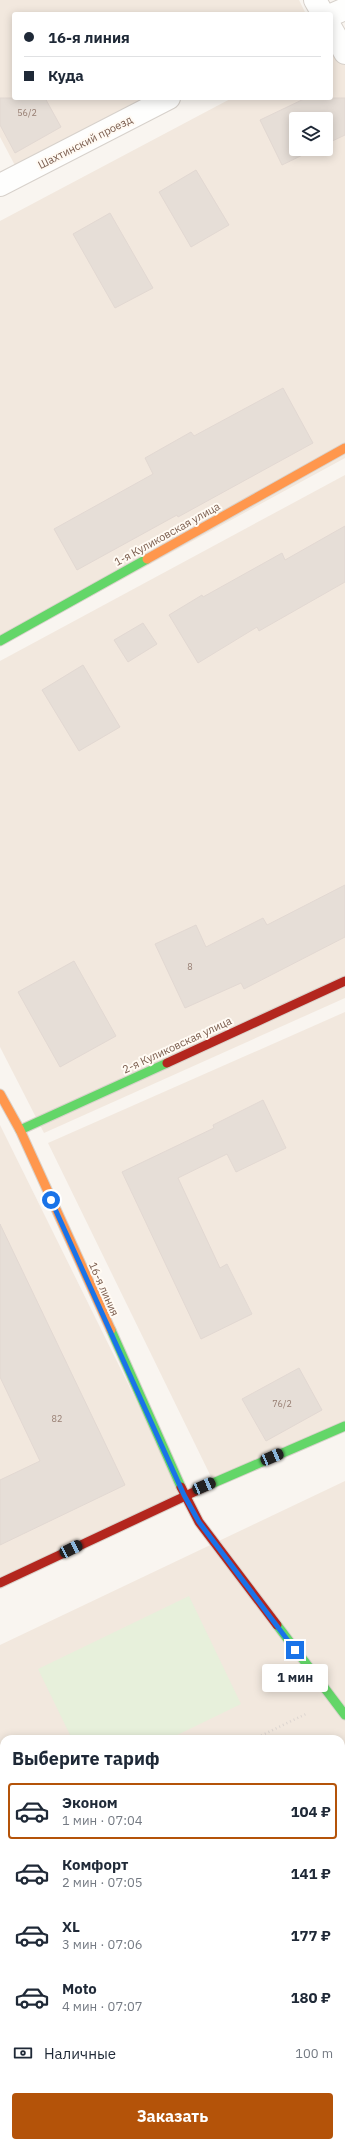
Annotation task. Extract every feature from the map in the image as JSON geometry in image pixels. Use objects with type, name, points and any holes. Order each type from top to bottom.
[{"type":"street","points":[[315,0],[322,12]]},
{"type":"street","points":[[333,14],[345,9]]},
{"type":"street","points":[[333,32],[345,53]]},
{"type":"street","name":"Шахтинский проезд","points":[[0,185],[166,100]]},
{"type":"street","name":"1-я Куликовская улица","points":[[0,641],[345,448]]},
{"type":"street","name":"2-я Куликовская улица","points":[[20,1130],[345,981]]},
{"type":"street","name":"16-я линия","points":[[0,1094],[20,1130],[184,1495],[199,1522],[345,1715]]},
{"type":"street","points":[[0,1583],[184,1495],[345,1426]]},
{"type":"path","points":[[262,1735],[334,1700]]},
{"type":"shaded area","points":[[0,0],[299,0],[305,12],[12,12],[12,100],[164,100],[19,173],[0,137]]},
{"type":"shaded area","points":[[345,38],[345,458],[0,646],[0,221],[228,100],[333,100],[333,45]]},
{"type":"shaded area","points":[[345,475],[345,998],[44,1133],[0,1047],[0,661]]},
{"type":"shaded area","points":[[345,1012],[345,1428],[216,1487],[48,1143]]},
{"type":"shaded area","points":[[0,1125],[184,1497],[0,1583]]},
{"type":"shaded area","points":[[345,1481],[345,1735],[0,1735],[0,1645]]},
{"type":"green space","points":[[189,1596],[241,1704],[177,1735],[70,1735],[38,1669]]},
{"type":"building","points":[[0,98],[12,98],[12,100],[46,100],[61,127],[15,153],[0,125]]},
{"type":"building","points":[[333,98],[345,98],[345,135],[333,141],[333,112],[289,112],[289,156],[301,156],[282,165],[260,120],[302,100],[333,100]]},
{"type":"building","points":[[196,170],[229,225],[191,247],[159,192]]},
{"type":"building","points":[[110,213],[153,288],[115,308],[73,234]]},
{"type":"building","points":[[283,388],[313,443],[77,570],[54,529],[153,474],[145,458],[191,432],[194,436]]},
{"type":"building","points":[[345,526],[345,582],[259,631],[257,627],[198,663],[169,615],[202,595],[203,597],[282,553],[285,560]]},
{"type":"building","points":[[143,623],[157,644],[128,662],[114,640]]},
{"type":"building","points":[[83,665],[120,727],[79,751],[42,690]]},
{"type":"building","points":[[345,885],[345,937],[244,989],[241,983],[185,1008],[155,944],[196,925],[206,947],[263,918],[267,925]]},
{"type":"building","points":[[74,961],[116,1036],[60,1067],[18,992]]},
{"type":"building","points":[[263,1100],[286,1148],[236,1172],[227,1154],[178,1178],[220,1268],[227,1264],[252,1314],[201,1339],[122,1172],[214,1128],[213,1125]]},
{"type":"building","points":[[0,1224],[125,1485],[0,1545],[0,1480],[40,1461],[0,1377]]},
{"type":"building","points":[[299,1368],[322,1410],[266,1441],[242,1399]]},
{"type":"traffic: fast","points":[[0,641],[147,559]]},
{"type":"traffic: fast","points":[[20,1130],[167,1063]]},
{"type":"traffic: fast","points":[[111,1330],[181,1487]]},
{"type":"traffic: fast","points":[[211,1484],[345,1426]]},
{"type":"traffic: fast","points":[[277,1625],[345,1715]]},
{"type":"traffic: slow","points":[[147,559],[345,448]]},
{"type":"traffic: slow","points":[[0,1094],[20,1130],[111,1330]]},
{"type":"traffic: jam","points":[[167,1063],[345,981]]},
{"type":"traffic: jam","points":[[0,1583],[211,1484]]},
{"type":"traffic: jam","points":[[181,1487],[199,1522],[277,1625]]},
{"type":"route","points":[[51,1200],[184,1495],[199,1522],[295,1650]]}]
